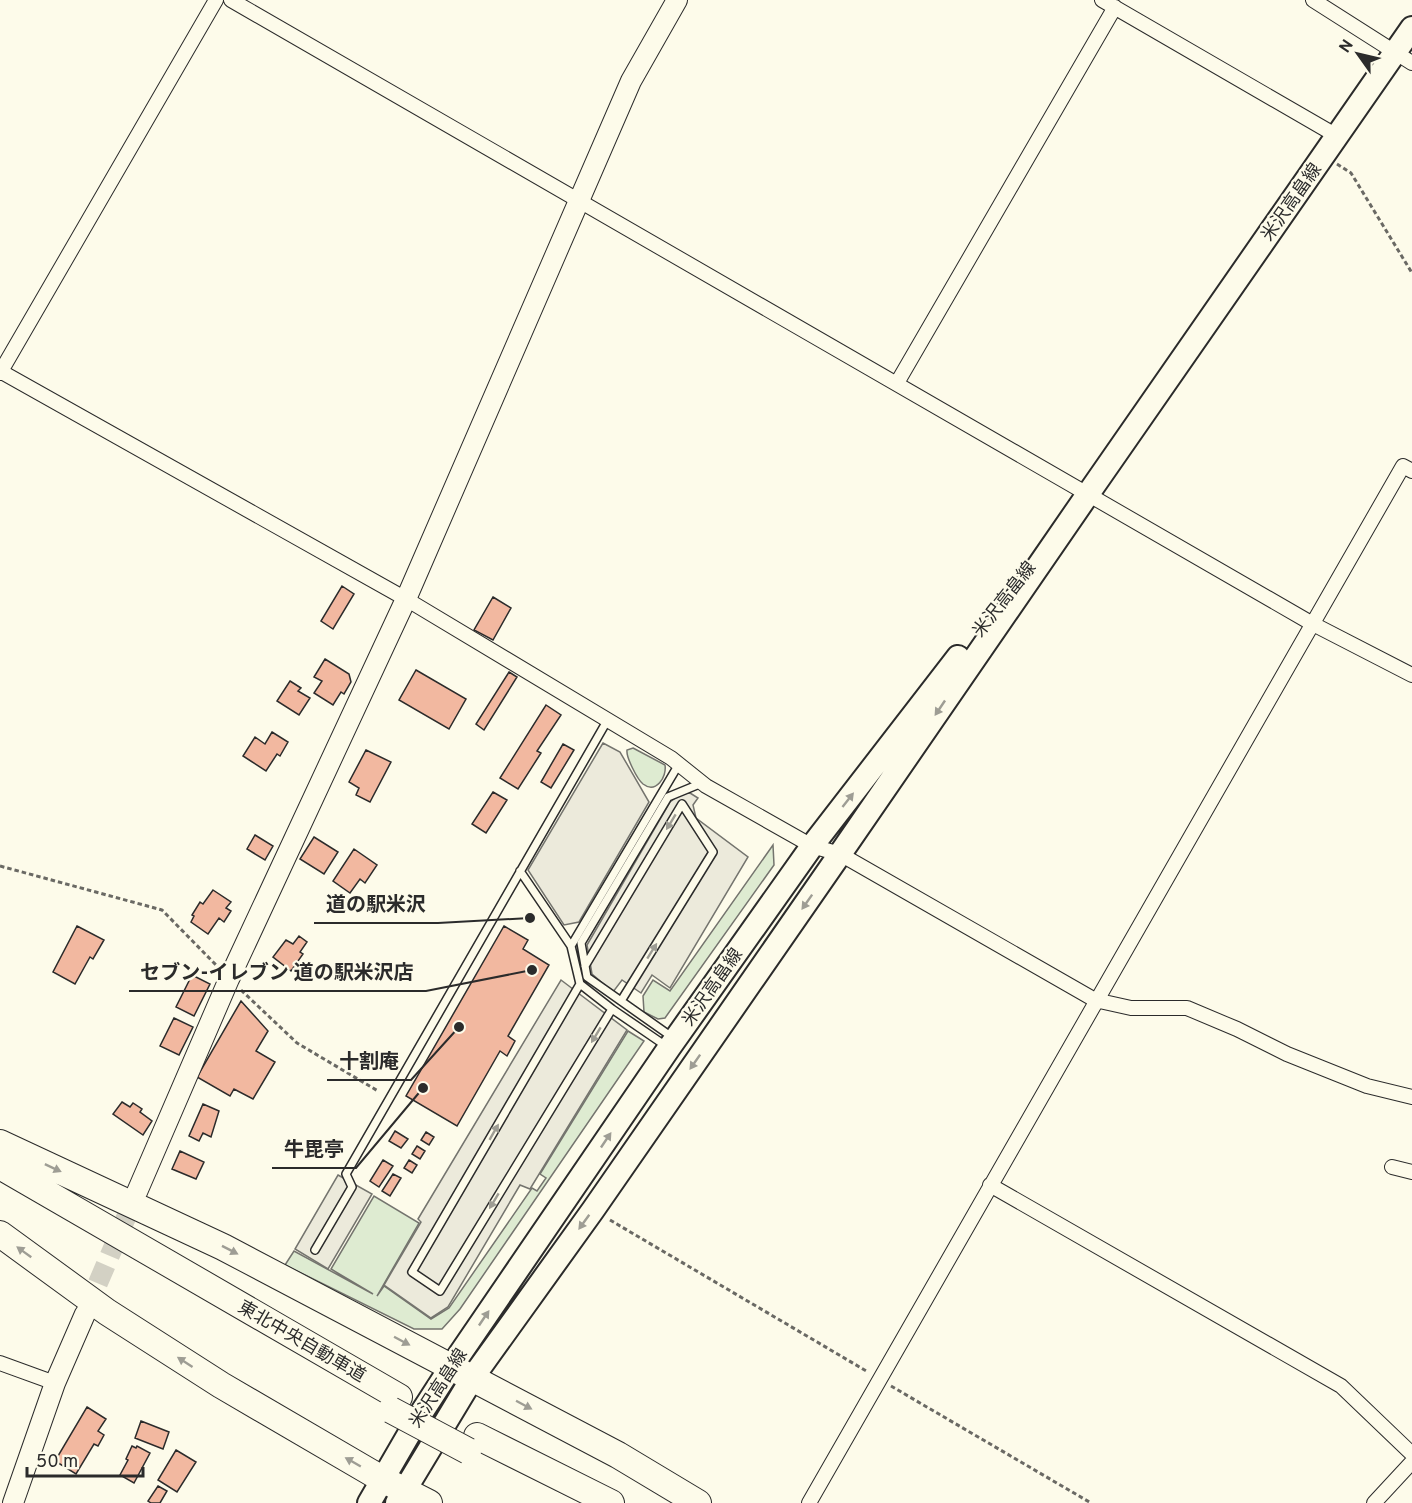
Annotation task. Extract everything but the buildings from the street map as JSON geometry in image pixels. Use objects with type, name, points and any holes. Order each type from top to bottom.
[{"type":"highway","points":[[0,1143],[223,1247],[618,1455],[698,1503]]},
{"type":"highway","name":"東北中央自動車道","points":[[0,1166],[395,1403]]},
{"type":"highway","name":"東北中央自動車道","points":[[0,1183],[130,1260],[473,1444],[574,1503]]},
{"type":"highway","points":[[0,1234],[107,1312],[221,1385],[394,1491],[429,1503]]},
{"type":"highway","name":"東北中央自動車道","points":[[473,1444],[611,1503]]},
{"type":"main road","name":"米沢高畠線","points":[[462,1372],[592,1210],[1323,155],[1404,58],[1412,28]]},
{"type":"main road","name":"米沢高畠線","points":[[369,1503],[394,1491],[462,1372],[672,1044],[812,846],[1088,494]]},
{"type":"street","points":[[216,0],[0,372],[406,599],[679,764],[702,783],[812,846],[840,854],[1095,1000],[1131,1008],[1187,1008],[1238,1029],[1287,1054],[1367,1086],[1412,1097]]},
{"type":"street","points":[[231,0],[1311,623],[1412,675]]},
{"type":"street","points":[[137,1192],[229,978],[406,599],[631,81],[677,0]]},
{"type":"street","points":[[1102,0],[1337,136]]},
{"type":"street","points":[[1313,0],[1404,58]]},
{"type":"street","points":[[897,383],[1115,7]]},
{"type":"street","points":[[809,1503],[1311,623],[1403,466],[1412,471]]},
{"type":"street","points":[[1392,1167],[1412,1172]]},
{"type":"street","points":[[990,1185],[1341,1386],[1412,1454]]},
{"type":"street","points":[[13,1503],[55,1383],[85,1314]]},
{"type":"street","points":[[0,1363],[55,1383]]},
{"type":"street","points":[[1374,1503],[1412,1462]]},
{"type":"lane","points":[[315,1250],[352,1187],[346,1174],[607,721]]},
{"type":"lane","points":[[571,946],[679,764]]},
{"type":"lane","points":[[672,1044],[621,1001],[587,977],[581,943],[668,797],[702,783]]},
{"type":"lane","points":[[585,966],[682,804],[713,852],[621,1001]]},
{"type":"lane","points":[[520,871],[571,946],[580,984],[612,1009],[672,1044]]},
{"type":"lane","points":[[580,984],[412,1272],[440,1290],[612,1009]]},
{"type":"path","points":[[1323,155],[1351,173],[1412,273]]},
{"type":"path","points":[[0,866],[162,910],[297,1043],[378,1091]]},
{"type":"path","points":[[592,1210],[1091,1503]]},
{"type":"green space","points":[[633,748],[665,765],[662,779],[656,786],[648,787],[638,778],[627,753],[627,750]]},
{"type":"green space","points":[[773,845],[774,865],[665,1018],[658,1019],[644,1012],[643,996],[653,980],[670,991]]},
{"type":"green space","points":[[628,1031],[644,1041],[460,1309],[442,1329],[414,1329],[285,1265],[294,1251],[373,1294],[331,1269],[374,1196],[419,1223],[377,1296],[384,1286],[431,1319],[449,1308],[532,1188],[537,1191],[546,1178],[540,1174]]},
{"type":"shaded area","points":[[603,743],[620,752],[649,802],[579,922],[564,925],[528,870]]},
{"type":"shaded area","points":[[690,793],[698,798],[693,805],[696,818],[748,857],[670,988],[652,975],[641,993],[622,980],[613,992],[592,974],[587,945],[670,802],[681,794]]},
{"type":"shaded area","points":[[561,980],[627,1030],[530,1189],[520,1185],[448,1307],[431,1318],[384,1285],[421,1222],[418,1219]]},
{"type":"shaded area","points":[[338,1175],[372,1194],[328,1269],[295,1249]]},
{"type":"tunnel","points":[[86,1311],[137,1192]]},
{"type":"place","name":"道の駅米沢","points":[[530,918]]},
{"type":"place","name":"セブン-イレブン 道の駅米沢店","points":[[532,970]]},
{"type":"place","name":"十割庵","points":[[459,1027]]},
{"type":"place","name":"牛毘亭","points":[[423,1088]]}]
